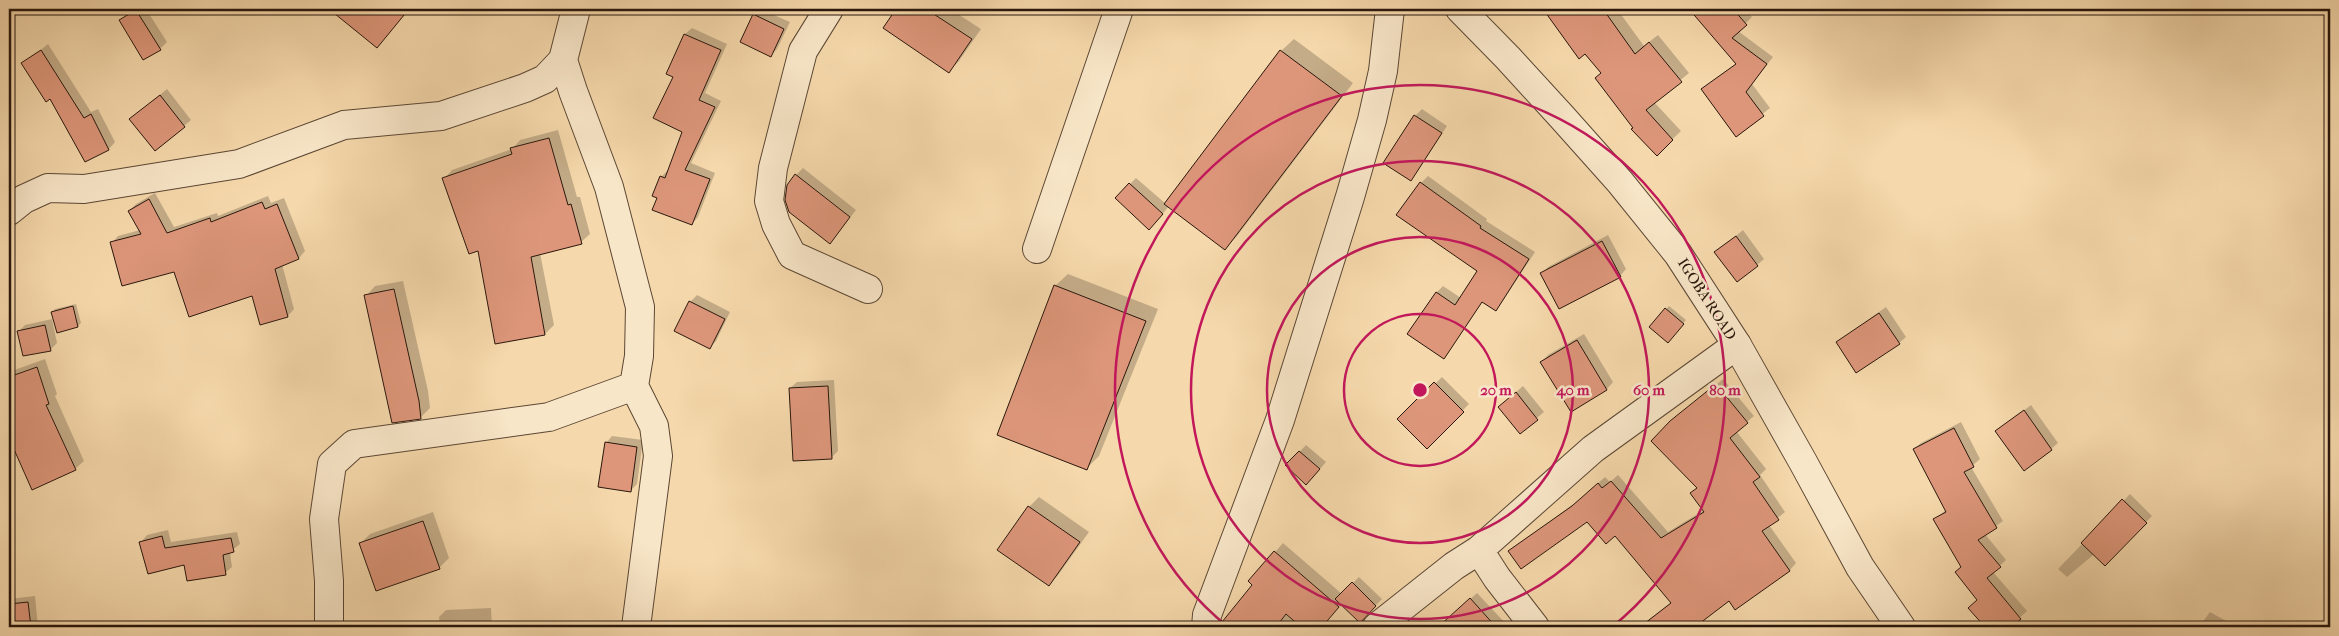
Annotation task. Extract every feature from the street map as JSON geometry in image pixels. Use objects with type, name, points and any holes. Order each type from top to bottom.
[{"type":"street","points":[[576,9],[564,60],[573,91],[609,187],[640,307],[639,356],[634,386],[654,426],[658,456],[636,627]]},
{"type":"street","points":[[829,9],[803,51],[777,150],[769,201],[776,224],[792,255],[868,289]]},
{"type":"street","points":[[1037,249],[1119,9]]},
{"type":"street","points":[[1206,627],[1207,615],[1280,420],[1350,197],[1372,120],[1383,71],[1390,9]]},
{"type":"street","name":"IGOBA ROAD","points":[[1460,9],[1508,58],[1626,190],[1678,254],[1736,345],[1860,567],[1901,627]]},
{"type":"street","points":[[9,211],[24,199],[48,188],[84,190],[239,164],[344,124],[441,116],[545,79],[564,60]]},
{"type":"street","points":[[1377,627],[1454,566],[1479,550],[1593,449],[1736,345]]},
{"type":"street","points":[[329,627],[329,581],[324,519],[332,464],[354,444],[550,416],[634,386]]},
{"type":"street","points":[[1479,550],[1496,578],[1535,627]]},
{"type":"building","points":[[329,9],[409,9],[377,48]]},
{"type":"building","points":[[896,9],[926,9],[972,39],[949,73],[883,28]]},
{"type":"building","points":[[1543,9],[1603,9],[1635,54],[1649,42],[1682,82],[1646,110],[1673,140],[1657,156],[1631,129],[1633,128],[1595,78],[1601,73],[1585,54],[1579,59]]},
{"type":"building","points":[[1689,9],[1733,9],[1747,25],[1732,38],[1767,64],[1746,92],[1764,116],[1736,137],[1701,89],[1736,64]]},
{"type":"building","points":[[136,10],[161,50],[143,60],[119,20]]},
{"type":"building","points":[[753,14],[784,29],[771,57],[740,42]]},
{"type":"building","points":[[684,34],[721,50],[699,100],[715,107],[685,170],[710,179],[692,225],[652,210],[657,198],[652,196],[660,176],[665,178],[682,132],[653,118],[673,77],[666,74]]},
{"type":"building","points":[[41,50],[84,118],[91,114],[109,150],[85,162],[50,99],[46,102],[21,63]]},
{"type":"building","points":[[1280,50],[1342,96],[1225,250],[1164,204]]},
{"type":"building","points":[[160,95],[185,127],[155,151],[129,119]]},
{"type":"building","points":[[1414,115],[1442,133],[1411,181],[1383,163]]},
{"type":"building","points":[[549,138],[568,205],[571,204],[582,244],[531,257],[545,335],[495,344],[478,251],[469,254],[442,178],[512,154],[510,148]]},
{"type":"building","points":[[795,174],[850,217],[830,244],[789,212],[785,200],[787,185]]},
{"type":"building","points":[[1420,182],[1481,226],[1480,228],[1529,259],[1496,311],[1482,302],[1444,359],[1407,334],[1436,292],[1455,305],[1477,271],[1396,215]]},
{"type":"building","points":[[1129,183],[1163,214],[1149,230],[1115,198]]},
{"type":"building","points":[[149,199],[167,233],[210,218],[211,222],[262,202],[265,209],[277,204],[299,259],[275,269],[288,317],[260,325],[252,296],[189,317],[174,272],[122,286],[110,242],[141,234],[128,211]]},
{"type":"building","points":[[1736,236],[1758,266],[1737,282],[1714,252]]},
{"type":"building","points":[[1602,241],[1621,277],[1559,309],[1540,273]]},
{"type":"building","points":[[1054,285],[1146,321],[1087,470],[997,435]]},
{"type":"building","points":[[394,289],[419,401],[421,419],[392,423],[364,295]]},
{"type":"building","points":[[689,301],[725,319],[710,349],[674,331]]},
{"type":"building","points":[[73,306],[78,327],[57,333],[51,312]]},
{"type":"building","points":[[1665,308],[1684,324],[1668,343],[1649,327]]},
{"type":"building","points":[[1879,313],[1900,344],[1856,373],[1836,342]]},
{"type":"building","points":[[45,325],[51,351],[23,356],[17,331]]},
{"type":"building","points":[[1577,340],[1607,390],[1571,412],[1540,362]]},
{"type":"building","points":[[37,367],[49,404],[46,405],[76,470],[32,490],[9,438],[9,377]]},
{"type":"building","points":[[1434,382],[1464,412],[1427,449],[1397,419]]},
{"type":"building","points":[[1716,384],[1748,423],[1730,438],[1760,477],[1753,482],[1779,520],[1762,531],[1790,571],[1735,610],[1729,601],[1695,627],[1640,627],[1671,603],[1615,536],[1606,544],[1587,522],[1521,569],[1508,551],[1572,506],[1598,483],[1602,488],[1611,481],[1661,538],[1704,512],[1690,493],[1697,488],[1651,441],[1670,421]]},
{"type":"building","points":[[828,386],[832,459],[793,461],[789,388]]},
{"type":"building","points":[[1516,392],[1538,420],[1520,434],[1498,407]]},
{"type":"building","points":[[2024,410],[2052,450],[2024,471],[1995,431]]},
{"type":"building","points":[[1954,428],[1974,467],[1964,472],[1997,528],[1978,540],[2001,567],[1987,578],[2021,619],[2011,627],[1985,627],[1968,608],[1977,600],[1955,572],[1961,567],[1933,519],[1946,512],[1913,449]]},
{"type":"building","points":[[605,442],[637,447],[631,492],[598,487]]},
{"type":"building","points":[[1299,451],[1320,469],[1306,485],[1285,465]]},
{"type":"building","points":[[2122,499],[2147,523],[2105,566],[2081,543]]},
{"type":"building","points":[[1028,506],[1080,542],[1049,586],[997,550]]},
{"type":"building","points":[[423,521],[440,569],[376,591],[359,543]]},
{"type":"building","points":[[162,536],[165,548],[231,538],[234,552],[223,555],[226,575],[187,581],[184,565],[148,574],[139,542]]},
{"type":"building","points":[[1274,551],[1339,607],[1322,627],[1301,627],[1286,614],[1276,627],[1222,627],[1222,622],[1252,585],[1248,581]]},
{"type":"building","points":[[1352,582],[1376,606],[1360,623],[1335,599]]},
{"type":"building","points":[[1470,598],[1496,627],[1438,627]]},
{"type":"building","points":[[28,602],[31,627],[9,627],[9,604]]}]
